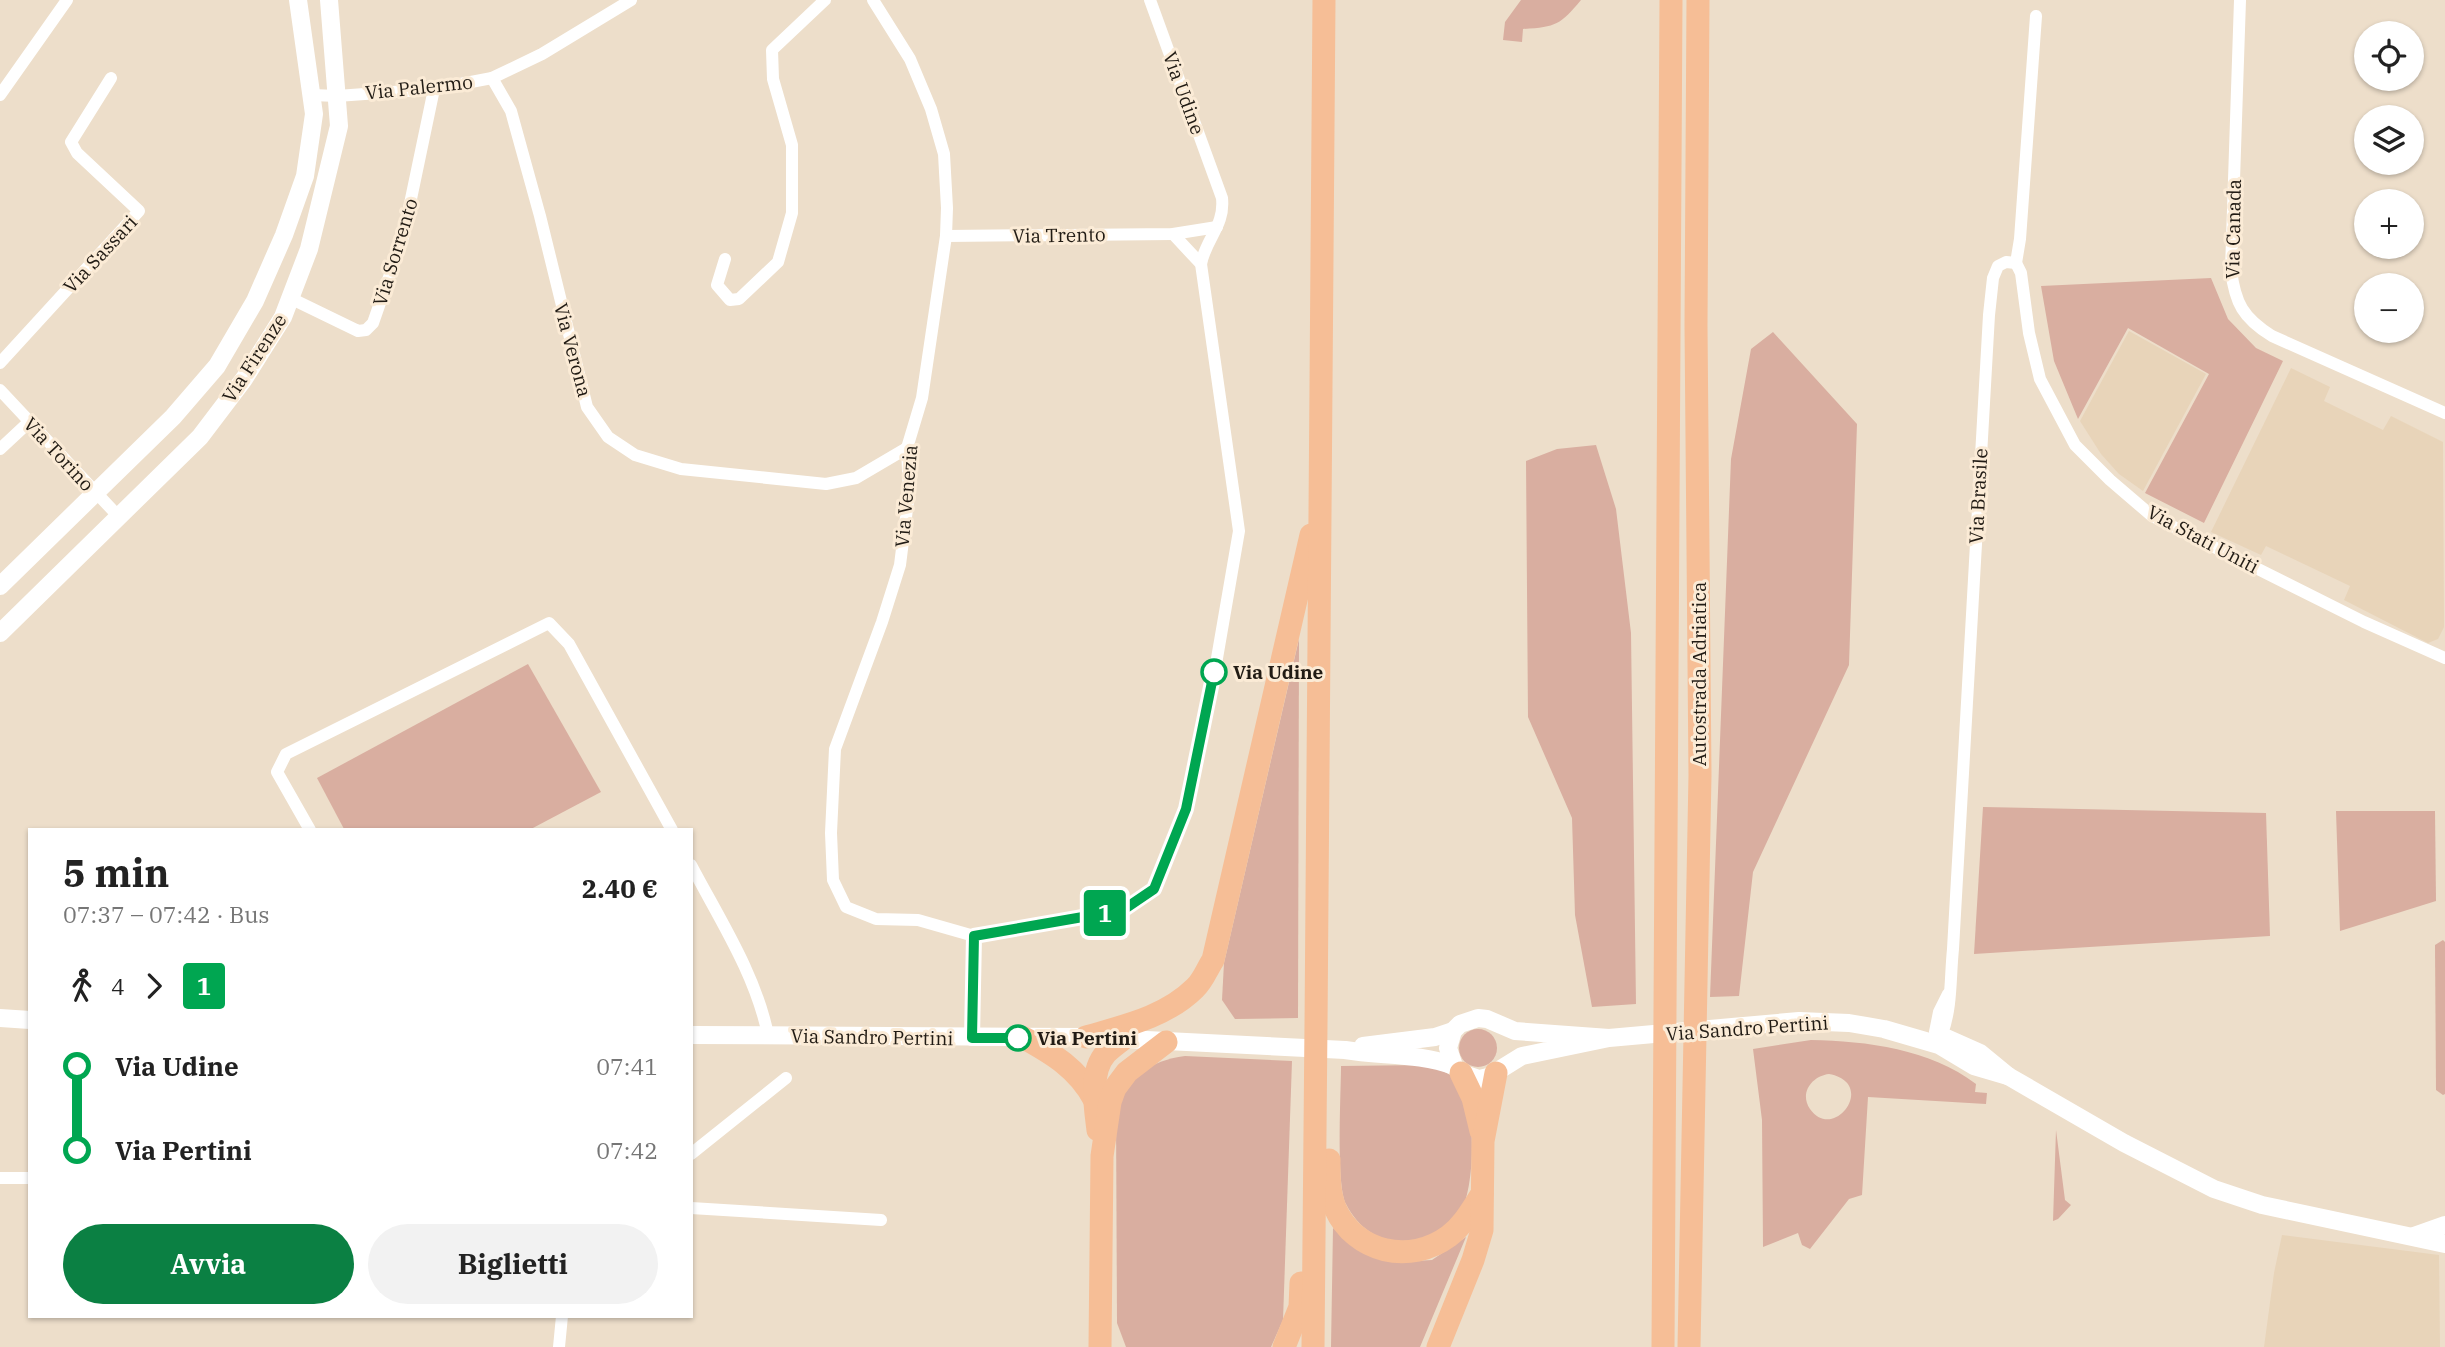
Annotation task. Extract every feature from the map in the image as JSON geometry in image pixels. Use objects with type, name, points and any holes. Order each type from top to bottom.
[{"type":"highway","points":[[1313,1347],[1324,0]]},
{"type":"highway","name":"Autostrada Adriatica","points":[[1663,1347],[1671,0]]},
{"type":"highway","name":"Autostrada Adriatica","points":[[1689,1347],[1700,775],[1696,324],[1698,0]]},
{"type":"highway","points":[[1086,1037],[1134,1023],[1173,1007],[1198,986],[1213,960],[1322,488]]},
{"type":"highway","points":[[1024,1038],[1075,1071],[1094,1099]]},
{"type":"highway","points":[[1102,1156],[1094,1099],[1098,1068],[1105,1054],[1124,1039]]},
{"type":"highway","points":[[1100,1347],[1102,1156],[1110,1102],[1115,1088],[1127,1072],[1166,1042]]},
{"type":"highway","points":[[1438,1347],[1473,1260],[1482,1230],[1483,1141],[1500,1069]]},
{"type":"highway","points":[[1457,1070],[1473,1098],[1483,1141]]},
{"type":"highway","points":[[1315,1107],[1328,1129],[1330,1189],[1335,1208],[1357,1237],[1379,1249],[1395,1253],[1409,1252],[1437,1244],[1460,1226],[1482,1194]]},
{"type":"highway","points":[[1284,1347],[1300,1307],[1303,1217],[1314,1180]]},
{"type":"highway","points":[[1099,1302],[1112,1347]]},
{"type":"main road","name":"Via Firenze","points":[[0,586],[173,417],[217,366],[255,301],[284,235],[305,176],[314,114],[298,0]]},
{"type":"main road","name":"Via Firenze","points":[[0,633],[208,427],[244,379],[283,317],[310,249],[339,126],[329,0]]},
{"type":"main road","points":[[0,1018],[28,1020]]},
{"type":"main road","name":"Via Sandro Pertini","points":[[1345,1050],[1435,1037],[1453,1031],[1469,1019],[1487,1019],[1514,1031],[1612,1037]]},
{"type":"main road","name":"Via Sandro Pertini","points":[[693,1035],[1086,1037],[1283,1046],[1422,1058],[1479,1079],[1522,1056],[1612,1037],[1812,1021],[1849,1023],[1937,1037],[1980,1053],[2008,1076],[2124,1143],[2214,1189],[2278,1209],[2445,1244]]},
{"type":"main road","points":[[1496,1023],[1503,1030],[1509,1048],[1500,1069]]},
{"type":"main road","points":[[1453,1031],[1448,1048],[1457,1070]]},
{"type":"main road","points":[[2414,1236],[2445,1225]]},
{"type":"street","points":[[0,95],[67,0]]},
{"type":"street","name":"Via Palermo","points":[[312,95],[337,96],[434,89],[492,78],[542,54],[631,0]]},
{"type":"street","points":[[725,259],[717,285],[730,300],[739,299],[778,262],[792,214],[792,145],[774,79],[772,50],[825,0]]},
{"type":"street","name":"Via Venezia","points":[[873,0],[910,60],[923,87],[937,128],[947,180],[946,236],[922,398],[907,448],[909,493],[900,565],[835,749],[831,833],[833,880],[846,907],[876,919],[918,920],[974,936]]},
{"type":"street","name":"Via Udine","points":[[1150,0],[1222,198],[1223,211],[1203,253],[1201,264]]},
{"type":"street","name":"Via Canada","points":[[2240,0],[2231,270],[2233,292],[2242,311],[2254,325],[2272,336],[2445,413]]},
{"type":"street","points":[[2015,263],[2021,239],[2036,16]]},
{"type":"street","name":"Via Sassari","points":[[0,363],[139,211],[77,153],[71,142],[111,78]]},
{"type":"street","name":"Via Verona","points":[[492,78],[511,111],[587,407],[608,437],[635,455],[681,469],[826,484],[856,478],[907,448]]},
{"type":"street","name":"Via Sorrento","points":[[290,298],[358,331],[366,330],[373,323],[403,237],[434,89]]},
{"type":"street","points":[[1173,234],[1217,227]]},
{"type":"street","points":[[972,1038],[974,936],[1123,910],[1154,889],[1186,809],[1216,664],[1239,531],[1201,264],[1173,234]]},
{"type":"street","name":"Via Trento","points":[[946,236],[1173,234]]},
{"type":"street","name":"Via Brasile","points":[[1937,1037],[1939,1012],[1948,994],[1953,950],[1989,315],[1993,278],[1998,266],[2006,262],[2015,263]]},
{"type":"street","name":"Via Stati Uniti","points":[[2015,263],[2021,273],[2029,333],[2040,379],[2075,445],[2110,480],[2152,516],[2364,622],[2445,658]]},
{"type":"street","name":"Via Torino","points":[[0,390],[119,517]]},
{"type":"street","points":[[0,449],[29,422]]},
{"type":"street","points":[[309,828],[277,772],[286,754],[550,623],[569,644],[671,828]]},
{"type":"street","points":[[693,869],[754,985],[768,1035]]},
{"type":"street","points":[[693,1152],[786,1078]]},
{"type":"street","points":[[0,1178],[28,1178]]},
{"type":"street","points":[[693,1208],[881,1220]]},
{"type":"street","points":[[559,1347],[562,1318]]},
{"type":"shaded area","points":[[1521,0],[1581,0],[1568,15],[1550,26],[1523,29],[1522,42],[1503,40],[1505,22]]},
{"type":"shaded area","points":[[2211,278],[2228,319],[2256,348],[2283,361],[2204,523],[2145,493],[2209,374],[2128,328],[2078,419],[2054,361],[2041,286]]},
{"type":"shaded area","points":[[2129,331],[2206,374],[2143,491],[2119,474],[2101,454],[2080,421]]},
{"type":"shaded area","points":[[1773,332],[1857,424],[1849,665],[1753,872],[1739,996],[1710,997],[1731,459],[1751,349]]},
{"type":"shaded area","points":[[2291,368],[2330,387],[2324,401],[2383,430],[2391,416],[2443,442],[2444,627],[2438,639],[2428,643],[2344,600],[2350,586],[2266,546],[2261,555],[2211,532]]},
{"type":"shaded area","points":[[1596,445],[1616,509],[1631,633],[1636,1004],[1592,1007],[1575,915],[1572,818],[1528,717],[1526,461],[1557,449]]},
{"type":"shaded area","points":[[1299,639],[1298,1018],[1235,1019],[1222,1000],[1224,963]]},
{"type":"shaded area","points":[[528,664],[601,792],[533,828],[343,828],[317,778]]},
{"type":"shaded area","points":[[1983,807],[2266,813],[2270,936],[1974,954]]},
{"type":"shaded area","points":[[2336,811],[2435,811],[2436,901],[2340,931]]},
{"type":"shaded area","points":[[2443,940],[2443,1095],[2436,1090],[2435,945]]},
{"type":"shaded area","points":[[1478,1029],[1491,1035],[1497,1048],[1491,1061],[1478,1067],[1465,1061],[1459,1048],[1465,1035]]},
{"type":"shaded area","points":[[1811,1040],[1854,1042],[1897,1049],[1939,1062],[1958,1072],[1976,1084],[1975,1092],[1987,1093],[1986,1104],[1868,1097],[1862,1195],[1849,1199],[1810,1249],[1802,1245],[1798,1233],[1763,1247],[1762,1120],[1753,1049]],"holes":[[[1829,1074],[1843,1079],[1850,1088],[1851,1098],[1847,1108],[1830,1119],[1820,1118],[1807,1103],[1809,1086],[1823,1075]]]},
{"type":"shaded area","points":[[1185,1056],[1292,1061],[1283,1320],[1271,1347],[1126,1347],[1117,1323],[1116,1111],[1127,1088],[1142,1072],[1161,1062]]},
{"type":"shaded area","points":[[1424,1065],[1450,1075],[1464,1093],[1469,1110],[1472,1150],[1468,1191],[1463,1208],[1452,1224],[1417,1241],[1393,1242],[1374,1235],[1358,1222],[1343,1194],[1340,1159],[1341,1066]]},
{"type":"shaded area","points":[[2056,1130],[2065,1200],[2071,1205],[2053,1221]]},
{"type":"shaded area","points":[[1333,1228],[1363,1253],[1399,1262],[1432,1260],[1466,1237],[1420,1347],[1331,1347]]},
{"type":"shaded area","points":[[2282,1235],[2439,1255],[2440,1347],[2264,1347]]},
{"type":"bus line","name":"1","points":[[1018,1038],[972,1038],[974,936],[1123,910],[1154,889],[1186,809],[1214,672]]},
{"type":"place","name":"Via Udine","points":[[1214,672]]},
{"type":"place","name":"Via Pertini","points":[[1018,1038]]}]
